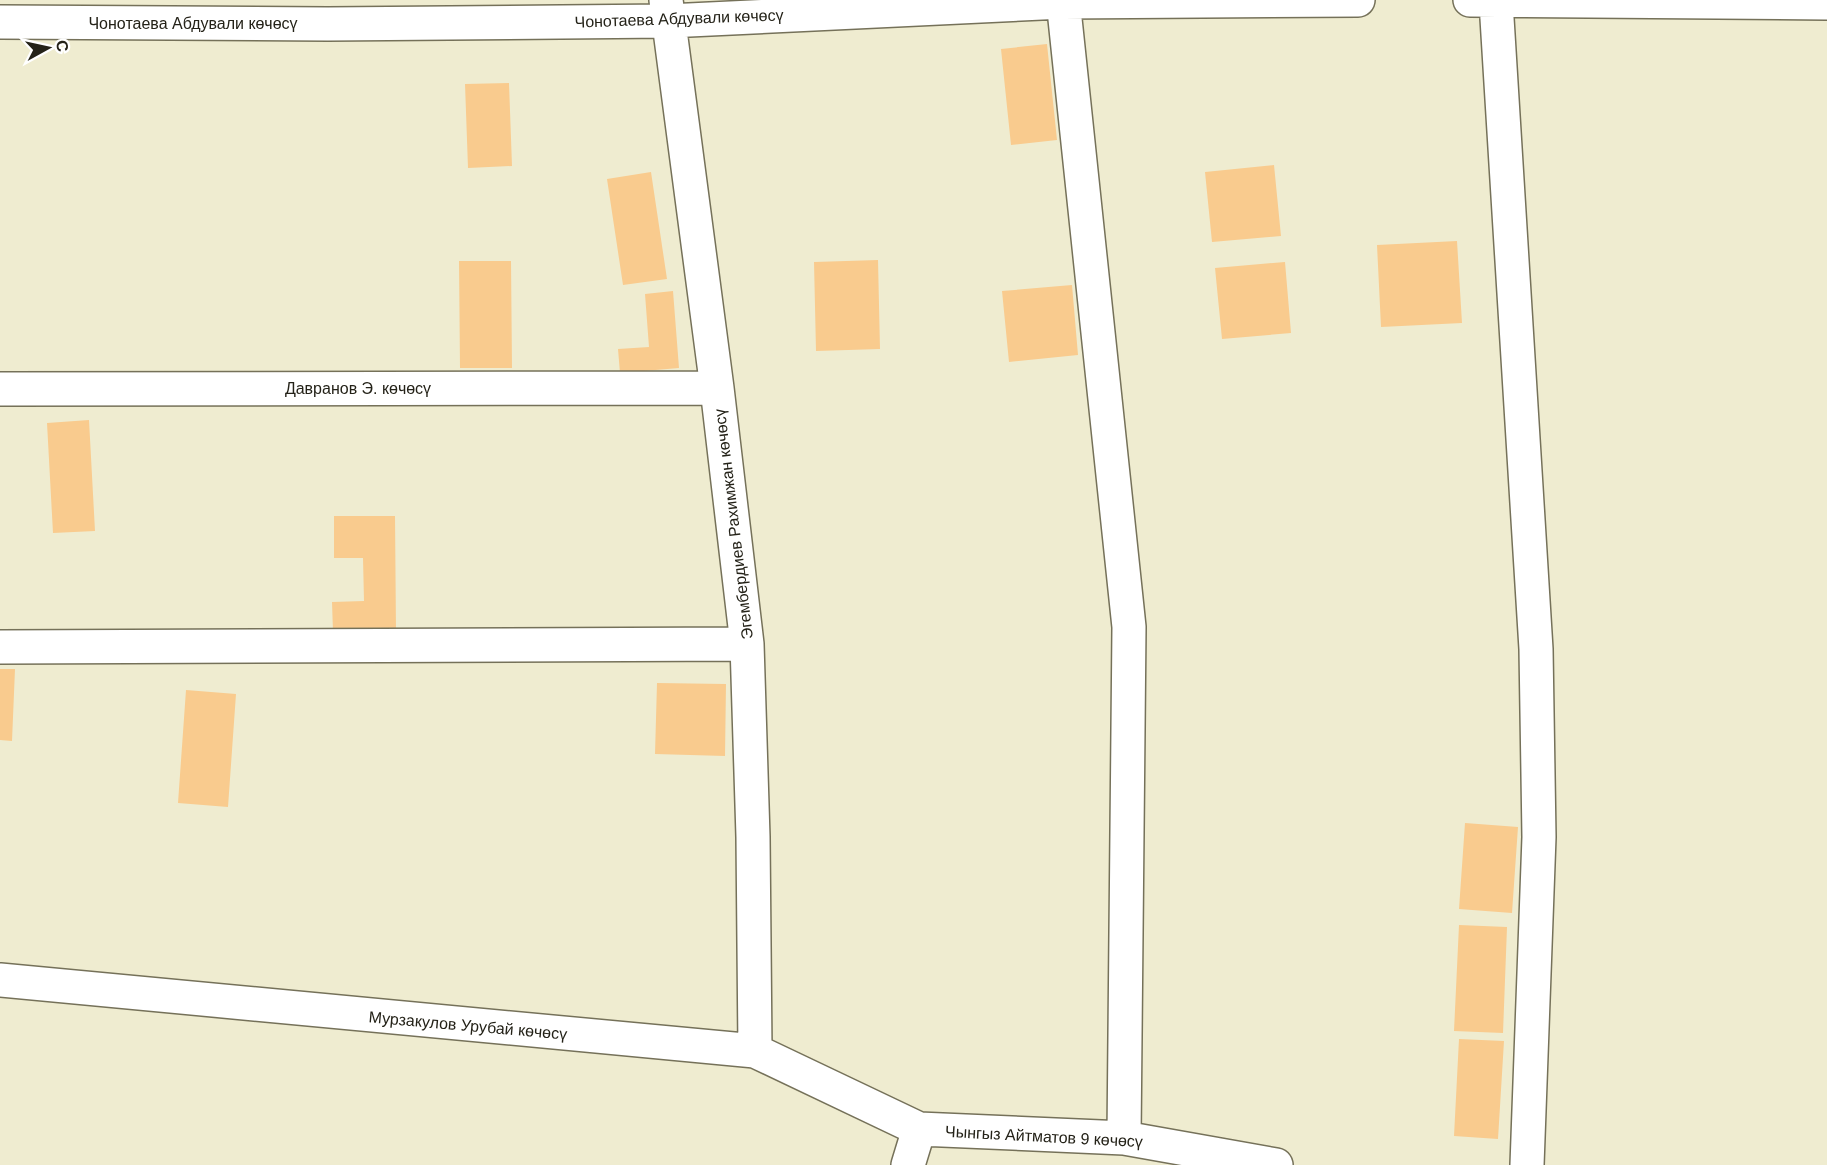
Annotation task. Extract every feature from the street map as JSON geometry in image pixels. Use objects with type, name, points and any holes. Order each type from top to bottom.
[{"type":"street","name":"Чонотаева Абдували көчөсү","points":[[0,22],[328,24],[667,10],[1063,1],[1358,0]]},
{"type":"street","points":[[1063,1],[1129,627],[1124,1138]]},
{"type":"street","points":[[1527,1165],[1539,837],[1536,649],[1483,1],[1827,3]]},
{"type":"street","name":"Эгембердиев Рахимжан көчөсү","points":[[667,10],[717,387],[747,644],[753,837],[755,1051]]},
{"type":"street","name":"Давранов Э. көчөсү","points":[[0,389],[717,387]]},
{"type":"street","points":[[0,647],[747,644]]},
{"type":"street","name":"Мурзакулов Урубай көчөсү","points":[[0,980],[755,1051],[919,1129]]},
{"type":"street","points":[[908,1165],[919,1129]]},
{"type":"street","name":"Чынгыз Айтматов 9 көчөсү","points":[[919,1129],[1124,1138],[1276,1165]]},
{"type":"building","points":[[1047,44],[1057,140],[1011,145],[1001,49]]},
{"type":"building","points":[[509,83],[512,166],[468,168],[465,84]]},
{"type":"building","points":[[1274,165],[1281,236],[1212,242],[1205,172]]},
{"type":"building","points":[[651,172],[667,279],[623,285],[607,179]]},
{"type":"building","points":[[1457,241],[1462,323],[1381,327],[1377,245]]},
{"type":"building","points":[[878,260],[880,349],[816,351],[814,262]]},
{"type":"building","points":[[459,261],[511,261],[512,368],[460,368]]},
{"type":"building","points":[[1285,262],[1291,333],[1222,339],[1215,268]]},
{"type":"building","points":[[1072,285],[1078,355],[1009,362],[1002,291]]},
{"type":"building","points":[[673,291],[679,368],[620,373],[618,349],[649,347],[645,294]]},
{"type":"building","points":[[89,420],[95,531],[53,533],[47,423]]},
{"type":"building","points":[[334,516],[395,516],[396,632],[333,632],[332,602],[364,601],[363,558],[334,558]]},
{"type":"building","points":[[0,669],[15,669],[12,741],[0,740]]},
{"type":"building","points":[[657,683],[726,684],[725,756],[655,754]]},
{"type":"building","points":[[186,690],[236,694],[228,807],[178,803]]},
{"type":"building","points":[[1465,823],[1518,827],[1512,913],[1459,909]]},
{"type":"building","points":[[1459,925],[1507,927],[1503,1033],[1454,1031]]},
{"type":"building","points":[[1459,1039],[1504,1041],[1498,1139],[1454,1136]]}]
